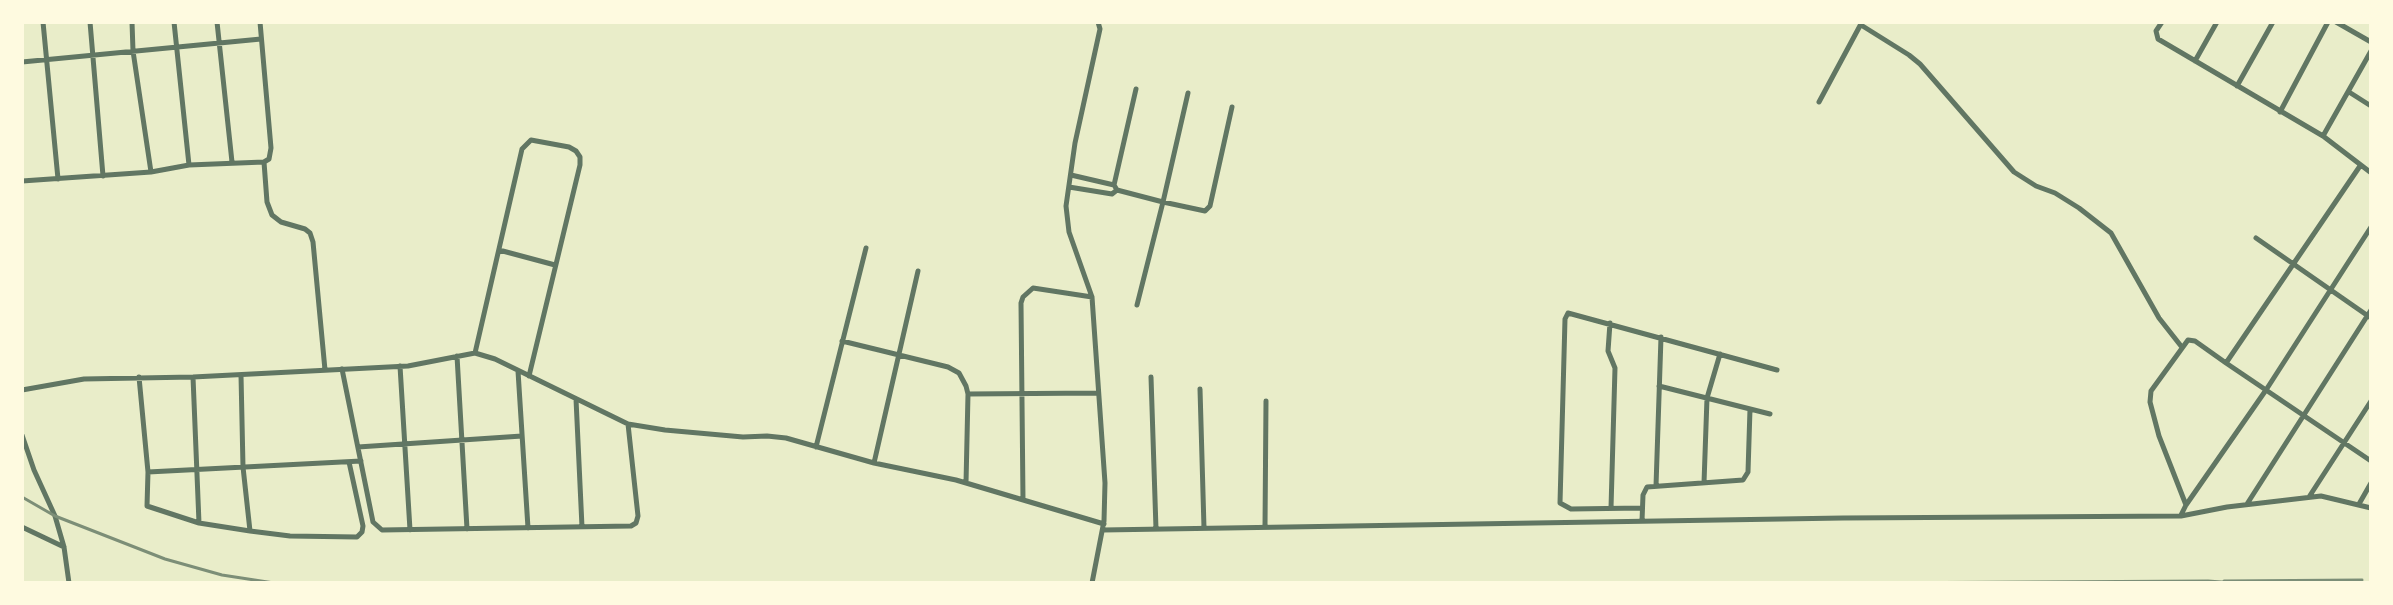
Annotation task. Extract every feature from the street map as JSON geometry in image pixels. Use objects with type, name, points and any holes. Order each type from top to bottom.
[{"type":"street","points":[[43,22],[58,179]]},
{"type":"street","points":[[90,22],[103,176]]},
{"type":"street","points":[[132,22],[133,51],[151,172]]},
{"type":"street","points":[[174,22],[189,165]]},
{"type":"street","points":[[217,22],[232,162]]},
{"type":"street","points":[[22,181],[151,172],[189,165],[264,162],[269,159],[271,148],[260,22]]},
{"type":"street","points":[[1092,583],[1103,527],[1105,483],[1092,297],[1069,232],[1066,206],[1075,143],[1100,29],[1098,22]]},
{"type":"street","points":[[2162,22],[2156,31],[2158,39],[2323,136],[2371,172]]},
{"type":"street","points":[[2195,61],[2217,22]]},
{"type":"street","points":[[2237,86],[2273,22]]},
{"type":"street","points":[[2280,112],[2328,22]]},
{"type":"street","points":[[2336,22],[2371,42]]},
{"type":"street","points":[[1819,102],[1862,24],[1909,55],[2014,172],[2079,208],[2111,233],[2159,318],[2181,346]]},
{"type":"street","points":[[22,62],[261,39]]},
{"type":"street","points":[[2323,136],[2371,51]]},
{"type":"street","points":[[1069,187],[1112,194],[1136,89]]},
{"type":"street","points":[[2349,92],[2371,106]]},
{"type":"street","points":[[1137,305],[1188,93]]},
{"type":"street","points":[[1071,175],[1163,202],[1207,210],[1232,107]]},
{"type":"street","points":[[475,353],[522,149],[531,140],[569,147],[580,157],[580,165],[529,376]]},
{"type":"street","points":[[264,162],[267,202],[272,215],[281,222],[305,229],[313,242],[325,370]]},
{"type":"street","points":[[2226,363],[2360,166]]},
{"type":"street","points":[[2181,516],[2371,227]]},
{"type":"street","points":[[2246,505],[2370,315],[2330,291],[2256,238]]},
{"type":"street","points":[[816,447],[866,248]]},
{"type":"street","points":[[499,250],[555,265]]},
{"type":"street","points":[[874,463],[918,271]]},
{"type":"street","points":[[1023,500],[1021,303],[1027,291],[1033,288],[1092,297]]},
{"type":"street","points":[[1642,508],[1571,509],[1564,507],[1559,500],[1566,315],[1572,312],[1777,370]]},
{"type":"street","points":[[1610,323],[1608,351],[1615,368],[1611,508]]},
{"type":"street","points":[[1656,486],[1661,337]]},
{"type":"street","points":[[2186,505],[2159,436],[2150,402],[2151,391],[2188,340],[2371,461]]},
{"type":"street","points":[[842,341],[959,373],[968,394],[966,483]]},
{"type":"street","points":[[22,390],[84,379],[193,377],[400,366],[475,353],[495,359],[628,424],[743,437],[777,436],[874,463],[966,483],[1103,527],[1156,529],[2181,516],[2321,496],[2371,508]]},
{"type":"street","points":[[1704,483],[1707,398],[1720,354]]},
{"type":"street","points":[[457,356],[467,529]]},
{"type":"street","points":[[400,366],[410,530]]},
{"type":"street","points":[[342,369],[373,522],[382,530],[625,527],[636,523],[638,516],[628,424]]},
{"type":"street","points":[[518,371],[528,528]]},
{"type":"street","points":[[241,375],[243,467],[250,531]]},
{"type":"street","points":[[139,377],[148,472],[147,506],[199,523],[250,531],[290,536],[357,537],[363,526],[349,462]]},
{"type":"street","points":[[193,377],[199,523]]},
{"type":"street","points":[[1151,377],[1156,529]]},
{"type":"street","points":[[1659,386],[1770,414]]},
{"type":"street","points":[[1200,389],[1204,528]]},
{"type":"street","points":[[968,394],[1098,393]]},
{"type":"street","points":[[576,399],[582,527]]},
{"type":"street","points":[[1265,527],[1266,401]]},
{"type":"street","points":[[2309,498],[2371,401]]},
{"type":"street","points":[[1642,521],[1647,487],[1738,482],[1746,477],[1750,409]]},
{"type":"street","points":[[22,435],[55,516],[64,547],[69,583]]},
{"type":"street","points":[[358,447],[522,436]]},
{"type":"street","points":[[148,472],[361,461]]},
{"type":"street","points":[[2359,504],[2371,483]]},
{"type":"street","points":[[22,527],[64,547]]},
{"type":"railway","points":[[22,497],[55,516],[165,559],[222,575],[274,583]]},
{"type":"railway","points":[[2224,581],[2362,580]]},
{"type":"railway","points":[[1855,583],[2235,583]]}]
